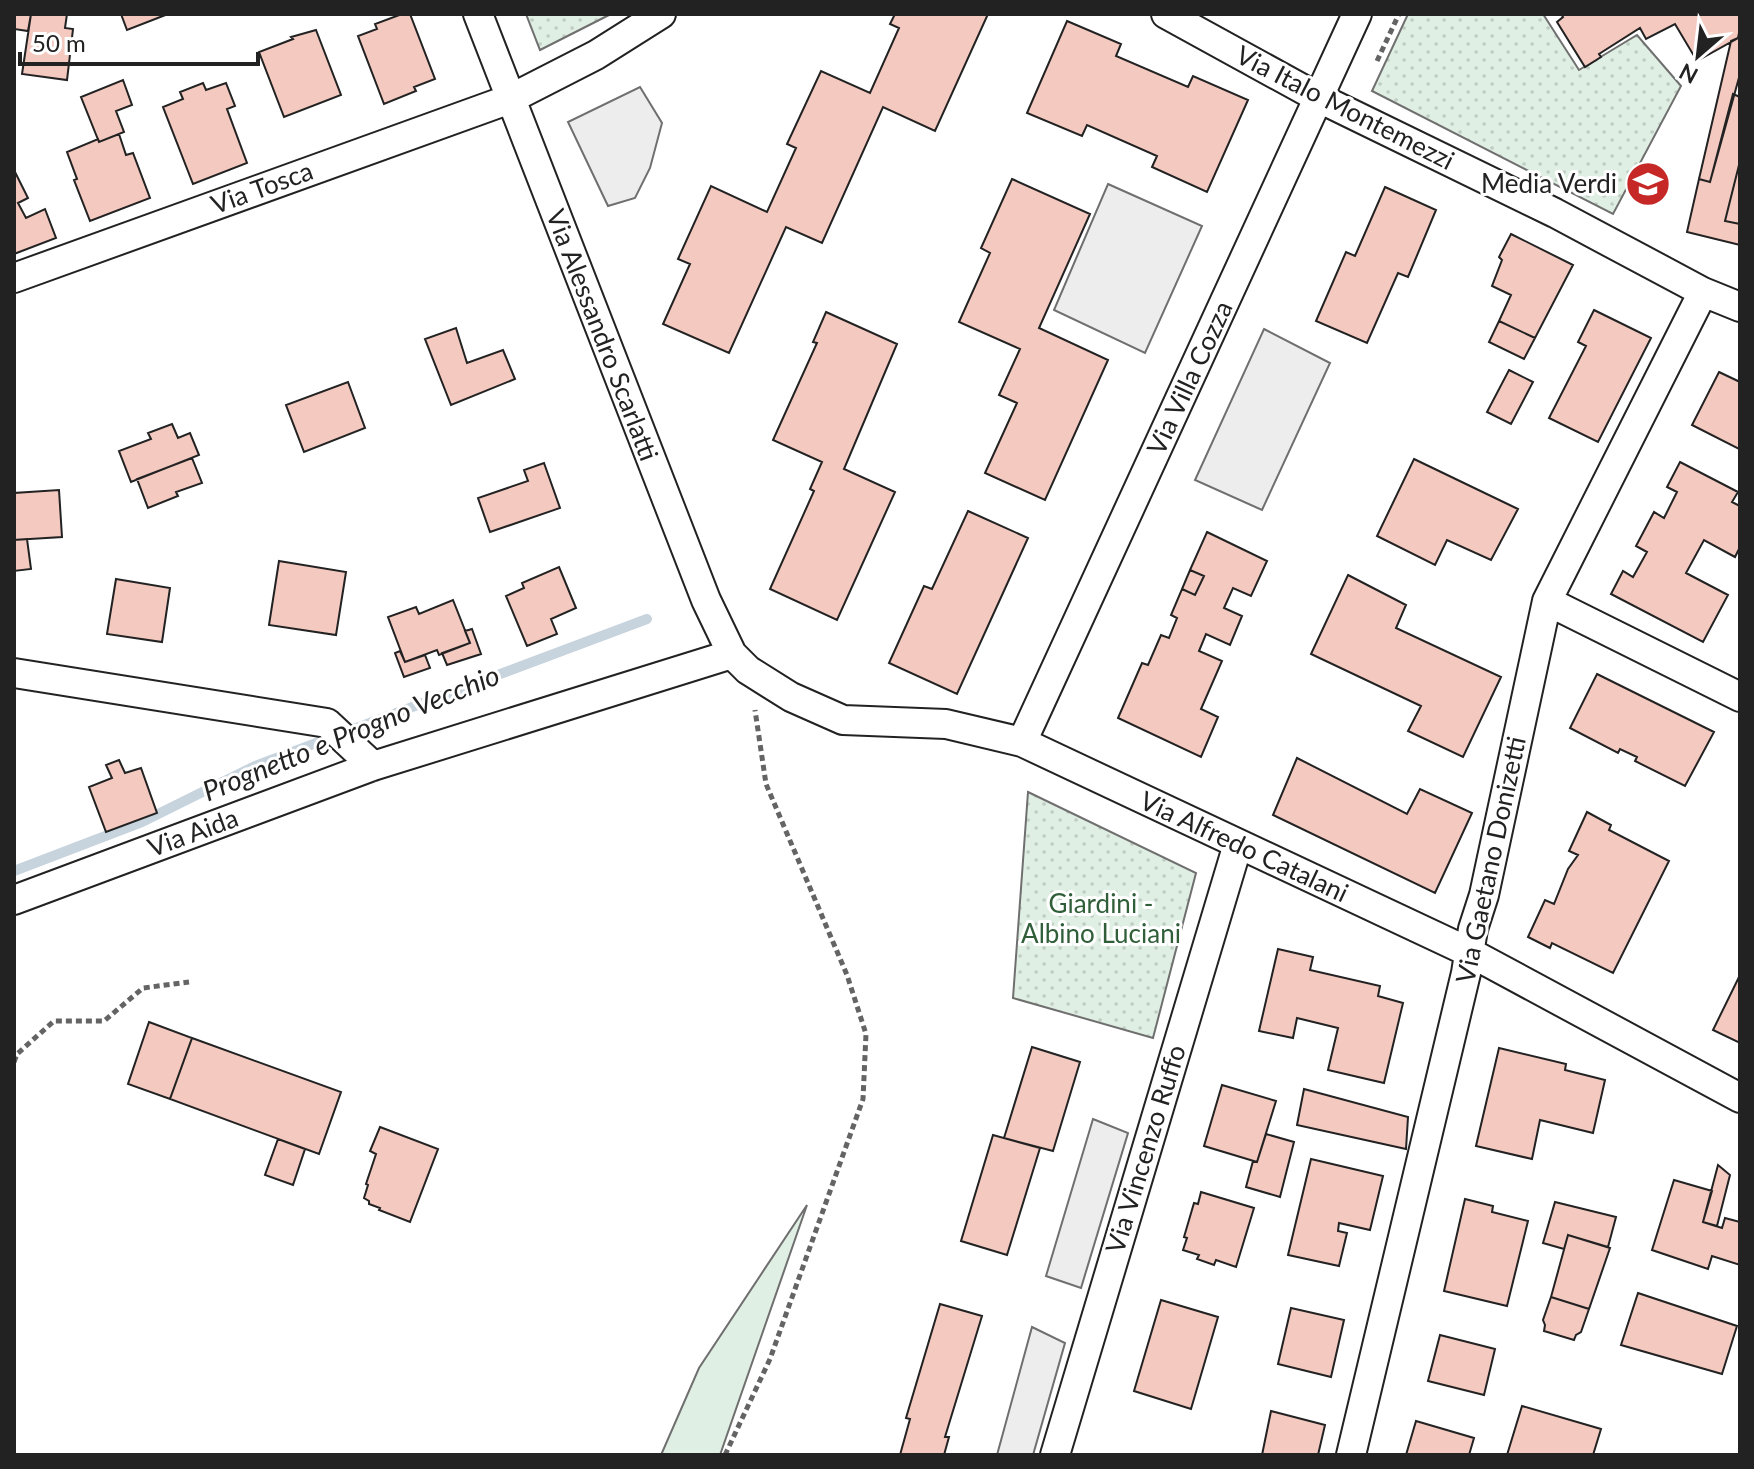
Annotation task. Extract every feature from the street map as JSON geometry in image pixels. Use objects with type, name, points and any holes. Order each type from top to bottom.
[{"type":"street","name":"Via Alessandro Scarlatti","points":[[478,14],[706,600],[740,662]]},
{"type":"street","name":"Via Tosca","points":[[14,278],[510,99],[596,55],[661,14]]},
{"type":"street","name":"Via Italo Montemezzi","points":[[1166,14],[1319,98],[1555,213],[1703,292],[1740,307]]},
{"type":"street","name":"Via Villa Cozza","points":[[1022,742],[1357,14]]},
{"type":"street","name":"Via Gaetano Donizetti","points":[[1351,1455],[1469,952],[1547,601],[1703,292]]},
{"type":"street","points":[[1547,601],[1740,697]]},
{"type":"street","name":"Via Alfredo Catalani","points":[[740,662],[791,697],[843,720],[946,724],[1022,742],[1469,952],[1740,1098]]},
{"type":"street","name":"Via Aida","points":[[14,900],[373,766],[740,662]]},
{"type":"street","points":[[14,673],[327,723],[373,766]]},
{"type":"street","name":"Via Vincenzo Ruffo","points":[[1055,1455],[1238,844]]},
{"type":"path","points":[[1377,61],[1399,14]]},
{"type":"path","points":[[725,1455],[770,1359],[863,1099],[866,1034],[847,975],[766,784],[740,662]]},
{"type":"path","points":[[14,1062],[17,1054],[54,1021],[104,1021],[143,988],[189,982]]},
{"type":"green space","points":[[526,14],[611,14],[540,50]]},
{"type":"green space","points":[[1408,14],[1543,14],[1579,70],[1637,35],[1681,86],[1613,214],[1372,91]]},
{"type":"green space","name":"Giardini - Albino Luciani","points":[[1028,792],[1196,873],[1153,1038],[1013,998]]},
{"type":"green space","points":[[807,1205],[720,1455],[661,1455],[699,1368]]},
{"type":"shaded area","points":[[640,87],[662,123],[650,168],[635,198],[608,206],[568,122]]},
{"type":"shaded area","points":[[1108,184],[1202,226],[1145,353],[1054,310]]},
{"type":"shaded area","points":[[1264,329],[1330,363],[1262,510],[1195,480]]},
{"type":"shaded area","points":[[1093,1119],[1128,1133],[1081,1288],[1046,1276]]},
{"type":"shaded area","points":[[1032,1327],[1065,1343],[1033,1455],[997,1455]]},
{"type":"building","points":[[14,14],[31,14],[28,31],[14,29]]},
{"type":"building","points":[[31,14],[67,14],[65,28],[73,29],[67,80],[22,74]]},
{"type":"building","points":[[121,14],[168,14],[127,30]]},
{"type":"building","points":[[410,14],[435,79],[414,87],[416,91],[384,104],[358,36],[377,29],[375,24]]},
{"type":"building","points":[[895,14],[988,14],[935,131],[883,107],[822,243],[786,227],[729,353],[663,324],[690,264],[678,259],[711,186],[767,212],[796,148],[787,144],[821,71],[870,93],[899,28],[890,24]]},
{"type":"building","points":[[1561,14],[1740,14],[1740,28],[1738,38],[1697,61],[1675,24],[1646,39],[1640,28],[1599,54],[1601,57],[1585,67],[1557,22],[1563,17]]},
{"type":"building","points":[[1067,21],[1121,44],[1116,56],[1188,87],[1193,76],[1248,100],[1207,192],[1152,167],[1157,156],[1087,125],[1082,136],[1027,113]]},
{"type":"building","points":[[1740,28],[1740,74],[1710,182],[1699,179],[1731,41],[1738,38]]},
{"type":"building","points":[[316,30],[341,95],[284,117],[259,52],[293,39],[291,37]]},
{"type":"building","points":[[123,80],[132,105],[116,111],[124,132],[99,142],[81,97]]},
{"type":"building","points":[[203,83],[206,90],[226,83],[235,106],[227,109],[247,163],[193,184],[163,107],[183,99],[180,92]]},
{"type":"building","points":[[1733,94],[1740,97],[1740,161],[1725,221],[1740,224],[1740,245],[1687,232],[1699,179],[1710,182]]},
{"type":"building","points":[[119,134],[126,155],[133,153],[150,198],[90,221],[67,152]]},
{"type":"building","points":[[1740,161],[1740,224],[1725,221]]},
{"type":"building","points":[[14,170],[28,198],[18,203],[26,218],[45,209],[56,238],[14,254]]},
{"type":"building","points":[[1012,179],[1090,214],[1039,328],[1108,360],[1045,500],[985,473],[1017,403],[999,395],[1020,349],[959,322],[990,253],[981,248]]},
{"type":"building","points":[[1385,187],[1436,210],[1408,277],[1398,273],[1367,343],[1316,321],[1346,252],[1355,256]]},
{"type":"building","points":[[1511,234],[1573,265],[1535,338],[1499,321],[1511,295],[1492,286],[1502,260],[1499,257]]},
{"type":"building","points":[[1594,310],[1651,338],[1598,442],[1549,418],[1586,346],[1578,342]]},
{"type":"building","points":[[826,312],[897,344],[844,469],[895,492],[837,620],[770,589],[814,491],[810,489],[822,462],[773,440],[817,343],[813,342]]},
{"type":"building","points":[[1499,321],[1535,338],[1524,359],[1489,342]]},
{"type":"building","points":[[456,328],[467,363],[503,350],[515,379],[451,405],[425,339]]},
{"type":"building","points":[[1509,370],[1533,382],[1511,424],[1487,412]]},
{"type":"building","points":[[1719,372],[1740,382],[1739,449],[1692,425]]},
{"type":"building","points":[[348,382],[365,428],[304,452],[286,405]]},
{"type":"building","points":[[172,424],[178,438],[190,433],[199,455],[131,482],[119,451],[151,439],[148,433]]},
{"type":"building","points":[[192,458],[202,483],[176,492],[178,496],[148,508],[137,479]]},
{"type":"building","points":[[1414,459],[1518,509],[1491,560],[1447,540],[1435,565],[1377,536]]},
{"type":"building","points":[[1680,462],[1738,492],[1732,502],[1740,506],[1740,547],[1735,557],[1704,540],[1686,573],[1728,595],[1703,642],[1611,594],[1623,571],[1633,577],[1647,552],[1636,546],[1654,512],[1664,518],[1677,492],[1667,487]]},
{"type":"building","points":[[544,463],[560,508],[490,532],[478,498],[528,481],[524,470]]},
{"type":"building","points":[[59,490],[62,537],[14,540],[14,493]]},
{"type":"building","points":[[968,511],[1028,538],[957,694],[889,663],[924,586],[932,589]]},
{"type":"building","points":[[1207,532],[1267,561],[1251,596],[1233,588],[1224,608],[1242,616],[1230,645],[1206,634],[1199,651],[1222,661],[1201,709],[1218,717],[1201,757],[1118,718],[1142,663],[1148,665],[1161,635],[1169,638],[1177,618],[1171,615],[1182,589],[1195,595],[1204,576],[1190,570]]},
{"type":"building","points":[[27,539],[31,569],[14,571],[14,540]]},
{"type":"building","points":[[279,561],[346,572],[336,635],[269,625]]},
{"type":"building","points":[[559,567],[576,608],[551,619],[557,634],[527,646],[506,596],[524,588],[522,583]]},
{"type":"building","points":[[1190,570],[1204,576],[1195,595],[1182,589]]},
{"type":"building","points":[[1348,575],[1406,605],[1396,628],[1501,677],[1463,757],[1408,731],[1421,706],[1311,654]]},
{"type":"building","points":[[116,579],[170,588],[162,642],[107,634]]},
{"type":"building","points":[[453,600],[470,643],[439,655],[437,650],[405,662],[388,617],[416,607],[419,614]]},
{"type":"building","points":[[472,629],[481,654],[447,665],[442,653],[470,643],[465,631]]},
{"type":"building","points":[[400,651],[405,662],[425,655],[430,668],[404,677],[395,653]]},
{"type":"building","points":[[1597,674],[1714,732],[1685,786],[1635,761],[1637,757],[1620,749],[1618,753],[1570,728]]},
{"type":"building","points":[[1297,758],[1407,814],[1420,789],[1472,813],[1435,893],[1273,815]]},
{"type":"building","points":[[119,760],[125,773],[141,768],[157,813],[106,832],[89,787],[112,778],[106,765]]},
{"type":"building","points":[[1587,812],[1611,825],[1609,830],[1669,861],[1613,973],[1552,943],[1550,948],[1528,937],[1545,900],[1554,904],[1568,869],[1578,855],[1569,851]]},
{"type":"building","points":[[1278,949],[1313,957],[1310,970],[1380,986],[1378,996],[1403,1003],[1384,1083],[1328,1070],[1338,1028],[1297,1018],[1293,1038],[1259,1031]]},
{"type":"building","points":[[1740,975],[1740,1043],[1713,1030]]},
{"type":"building","points":[[149,1022],[192,1038],[170,1099],[128,1084]]},
{"type":"building","points":[[192,1038],[341,1092],[319,1154],[170,1099]]},
{"type":"building","points":[[1032,1047],[1080,1062],[1053,1151],[1004,1138]]},
{"type":"building","points":[[1499,1048],[1566,1064],[1565,1070],[1605,1080],[1593,1133],[1540,1120],[1532,1159],[1476,1146]]},
{"type":"building","points":[[1222,1085],[1276,1101],[1257,1162],[1204,1146]]},
{"type":"building","points":[[1304,1089],[1408,1117],[1406,1149],[1297,1125]]},
{"type":"building","points":[[380,1127],[438,1149],[410,1222],[379,1210],[364,1198],[376,1154],[370,1151]]},
{"type":"building","points":[[1266,1134],[1294,1142],[1280,1197],[1246,1187],[1253,1161],[1257,1162]]},
{"type":"building","points":[[993,1135],[1040,1148],[1007,1255],[961,1241]]},
{"type":"building","points":[[278,1139],[305,1149],[293,1185],[265,1175]]},
{"type":"building","points":[[1311,1159],[1383,1176],[1370,1230],[1339,1223],[1338,1231],[1347,1233],[1339,1266],[1288,1255]]},
{"type":"building","points":[[1718,1165],[1730,1175],[1717,1226],[1703,1222]]},
{"type":"building","points":[[1674,1180],[1712,1191],[1703,1222],[1722,1228],[1725,1218],[1740,1222],[1740,1265],[1712,1256],[1708,1269],[1652,1250]]},
{"type":"building","points":[[1201,1192],[1254,1208],[1236,1267],[1216,1260],[1214,1265],[1197,1259],[1199,1255],[1183,1250],[1194,1203],[1198,1204]]},
{"type":"building","points":[[1465,1199],[1493,1206],[1492,1212],[1528,1221],[1507,1306],[1444,1291]]},
{"type":"building","points":[[1555,1202],[1616,1217],[1608,1247],[1568,1235],[1564,1249],[1543,1243]]},
{"type":"building","points":[[1568,1235],[1610,1248],[1589,1309],[1551,1297]]},
{"type":"building","points":[[1638,1293],[1737,1326],[1722,1374],[1621,1345]]},
{"type":"building","points":[[1551,1297],[1589,1309],[1581,1332],[1574,1340],[1544,1331],[1543,1320]]},
{"type":"building","points":[[1161,1300],[1218,1317],[1191,1409],[1134,1391]]},
{"type":"building","points":[[940,1304],[982,1316],[945,1437],[949,1437],[944,1455],[900,1455],[910,1419],[906,1418]]},
{"type":"building","points":[[1291,1308],[1344,1320],[1331,1377],[1278,1364]]},
{"type":"building","points":[[1440,1335],[1495,1349],[1484,1395],[1428,1381]]},
{"type":"building","points":[[1522,1406],[1601,1429],[1593,1455],[1507,1455]]},
{"type":"building","points":[[1271,1411],[1325,1425],[1318,1455],[1262,1455]]},
{"type":"building","points":[[1416,1421],[1474,1438],[1469,1455],[1406,1455]]},
{"type":"waterway","name":"Prognetto e Progno Vecchio","points":[[14,871],[142,822],[255,766],[647,619]]},
{"type":"place","name":"Media Verdi","points":[[1648,184]]}]
